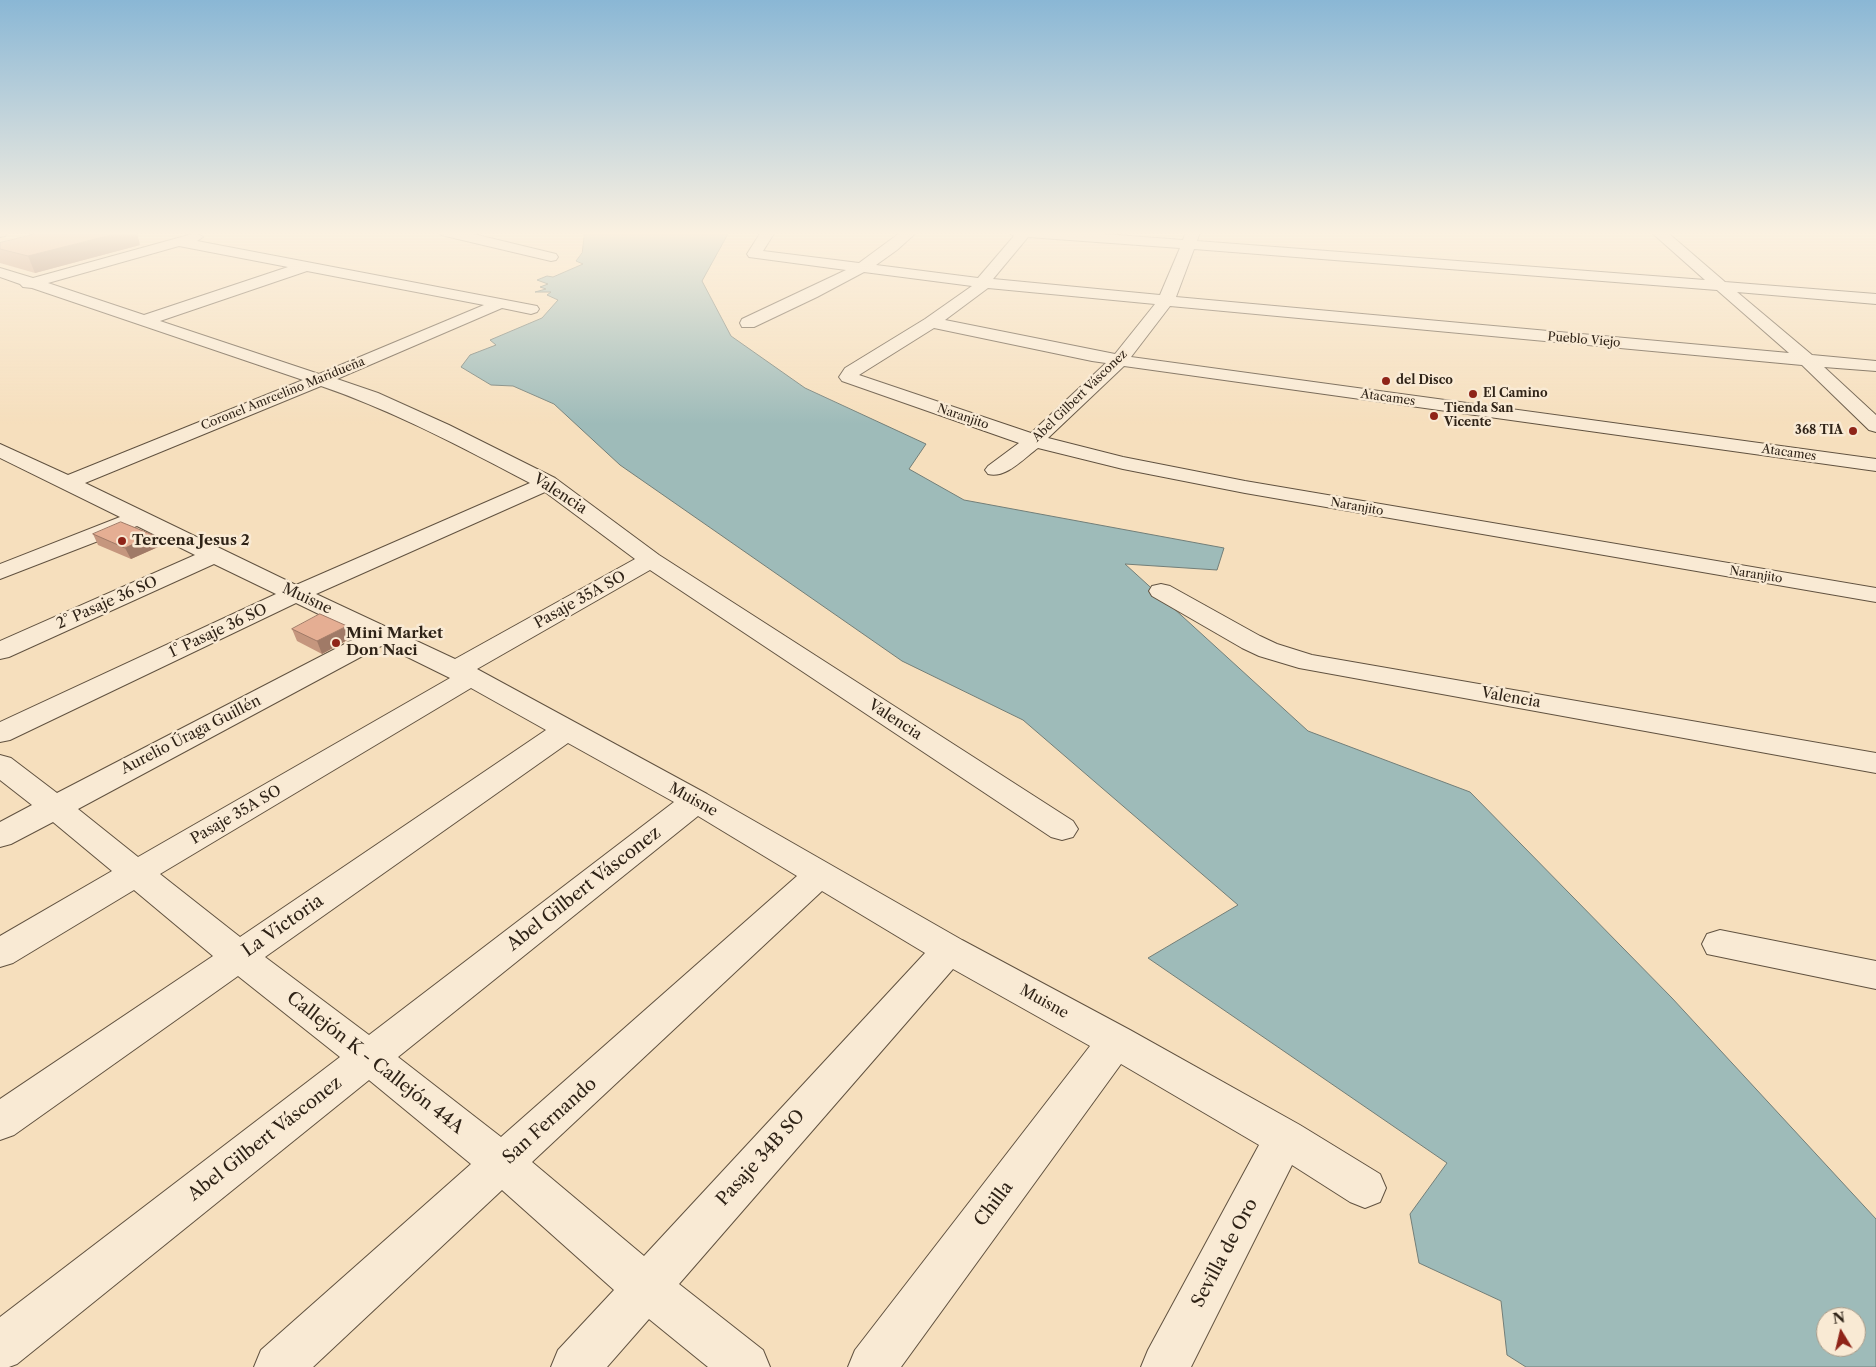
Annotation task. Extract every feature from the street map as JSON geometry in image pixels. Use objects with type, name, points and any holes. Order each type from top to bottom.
[{"type":"street","name":"Valencia","points":[[70,296],[371,397],[442,429],[547,483],[651,560],[1062,829]]},
{"type":"street","points":[[146,320],[217,296]]},
{"type":"street","points":[[457,296],[531,309]]},
{"type":"street","points":[[748,324],[805,296]]},
{"type":"street","points":[[931,322],[969,296]]},
{"type":"street","name":"Pueblo Viejo","points":[[1120,296],[1459,329],[1876,366]]},
{"type":"street","name":"Abel Gilbert Vásconez","points":[[995,470],[1034,441],[1119,361],[1168,296]]},
{"type":"street","points":[[1732,296],[1806,359],[1876,426]]},
{"type":"street","points":[[1838,296],[1876,299]]},
{"type":"street","name":"Coronel Amrcelino Maridueña","points":[[66,483],[322,379],[499,304]]},
{"type":"street","name":"Atacames","points":[[931,322],[1119,361],[1876,465]]},
{"type":"street","name":"Naranjito","points":[[931,322],[851,372],[848,378],[1034,441],[1123,462],[1245,487],[1876,595]]},
{"type":"street","name":"Muisne","points":[[0,450],[214,555],[464,674],[696,801],[949,950],[1116,1041],[1285,1138],[1366,1188]]},
{"type":"street","name":"1° Pasaje 36 SO","points":[[0,733],[296,594],[547,483]]},
{"type":"street","points":[[0,572],[139,518]]},
{"type":"street","name":"2° Pasaje 36 SO","points":[[0,651],[214,555]]},
{"type":"street","name":"Pasaje 35A SO","points":[[0,953],[136,874],[651,560]]},
{"type":"street","name":"Valencia","points":[[1161,591],[1251,642],[1268,650],[1308,662],[1876,763]]},
{"type":"street","name":"Aurelio Úraga Guillén","points":[[0,836],[383,635]]},
{"type":"street","name":"La Victoria","points":[[0,1122],[566,730]]},
{"type":"street","name":"Callejón K - Callejón 44A","points":[[0,765],[54,806],[239,957],[369,1057],[503,1164],[646,1287],[746,1367]]},
{"type":"street","name":"Abel Gilbert Vásconez","points":[[0,1347],[696,801]]},
{"type":"street","name":"San Fernando","points":[[278,1367],[821,874]]},
{"type":"street","points":[[1720,944],[1876,975]]},
{"type":"street","name":"Pasaje 34B SO","points":[[574,1367],[949,950]]},
{"type":"street","name":"Chilla","points":[[872,1367],[1116,1041]]},
{"type":"street","name":"Sevilla de Oro","points":[[1165,1367],[1285,1138]]},
{"type":"water","points":[[549,296],[710,296],[731,336],[805,388],[926,444],[909,469],[964,500],[1224,548],[1217,570],[1125,564],[1308,731],[1470,792],[1672,998],[1876,1219],[1876,1367],[1526,1367],[1507,1355],[1501,1301],[1419,1263],[1410,1214],[1447,1163],[1148,958],[1238,905],[1023,720],[902,661],[620,465],[554,404],[513,386],[491,385],[461,367],[470,355],[496,345],[490,340],[542,318],[558,300]]},
{"type":"building","points":[[121,522],[153,535],[125,548],[93,534]]},
{"type":"building","points":[[320,614],[347,626],[317,641],[292,629]]},
{"type":"place","name":"del Disco","points":[[1386,381]]},
{"type":"place","name":"El Camino","points":[[1473,394]]},
{"type":"place","name":"Tienda San Vicente","points":[[1434,416]]},
{"type":"place","name":"368 TIA","points":[[1853,431]]},
{"type":"place","name":"Tercena Jesus 2","points":[[122,541]]},
{"type":"place","name":"Mini Market Don Naci","points":[[336,643]]}]
